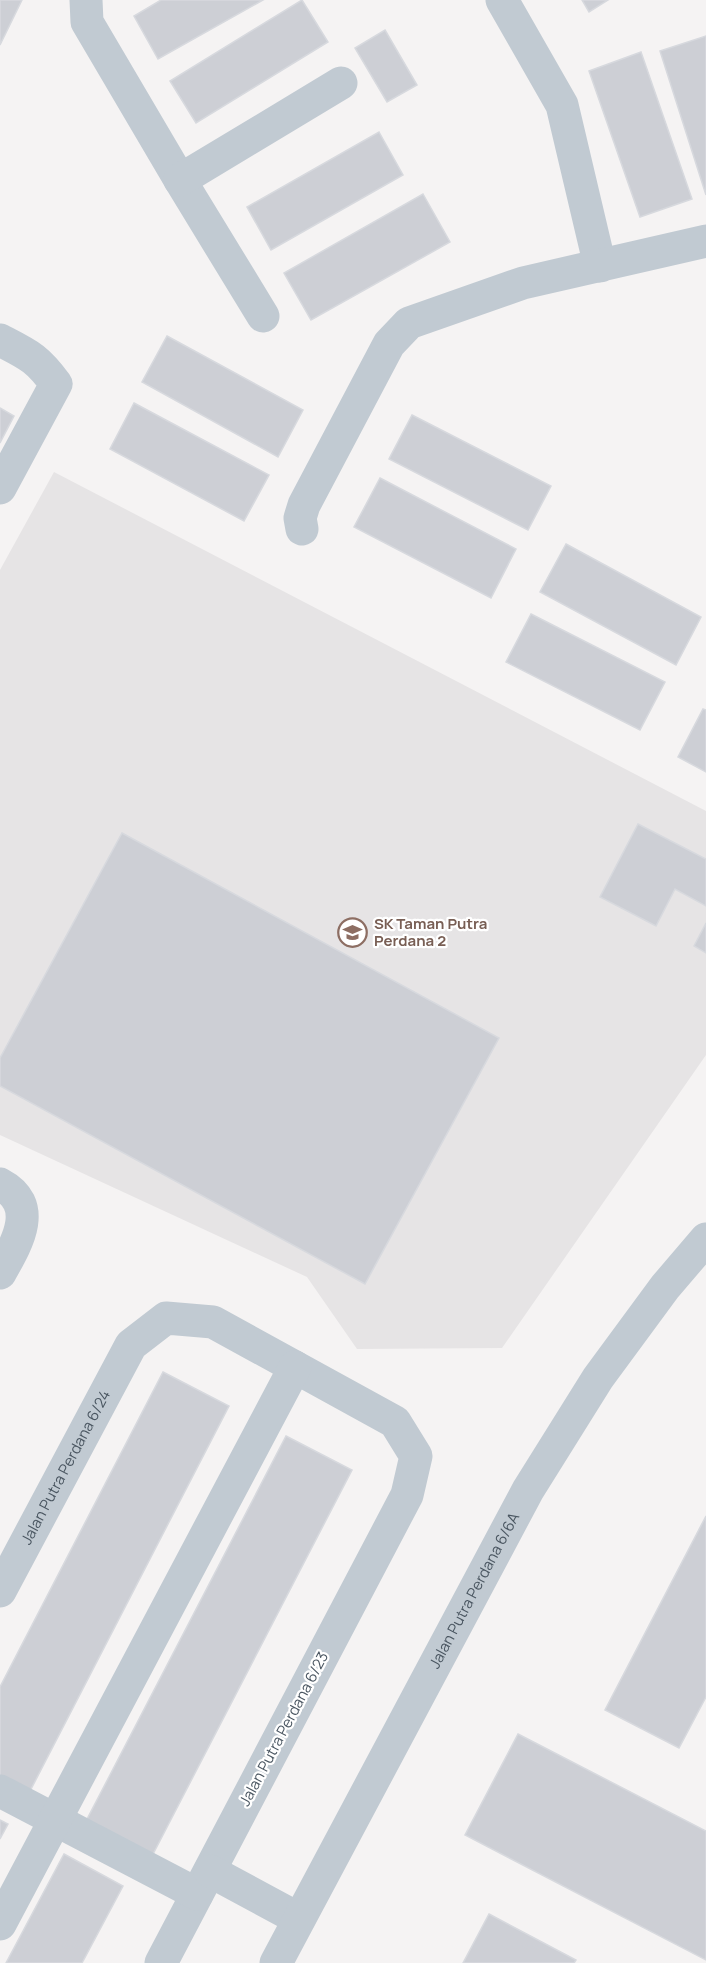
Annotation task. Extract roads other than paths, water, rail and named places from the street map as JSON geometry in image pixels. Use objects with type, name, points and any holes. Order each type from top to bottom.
[{"type":"street","points":[[86,0],[87,22],[263,316]]},
{"type":"street","points":[[502,0],[562,105],[600,266]]},
{"type":"street","points":[[180,180],[341,83]]},
{"type":"street","points":[[302,529],[300,518],[304,505],[389,344],[409,323],[523,283],[706,241]]},
{"type":"street","points":[[0,340],[43,365],[57,384],[0,488]]},
{"type":"street","points":[[0,1184],[11,1190],[22,1206],[22,1226],[0,1273]]},
{"type":"street","name":"Jalan Putra Perdana 6/6A","points":[[276,1963],[528,1490],[598,1378],[665,1287],[706,1239]]},
{"type":"street","name":"Jalan Putra Perdana 6/23","points":[[131,1345],[166,1318],[213,1322],[395,1422],[416,1456],[407,1495],[161,1963]]},
{"type":"street","name":"Jalan Putra Perdana 6/24","points":[[0,1591],[131,1345]]},
{"type":"street","points":[[0,1924],[295,1367]]},
{"type":"street","points":[[0,1791],[55,1820],[299,1919]]},
{"type":"place","name":"SK Taman Putra Perdana 2","points":[[353,933]]}]
